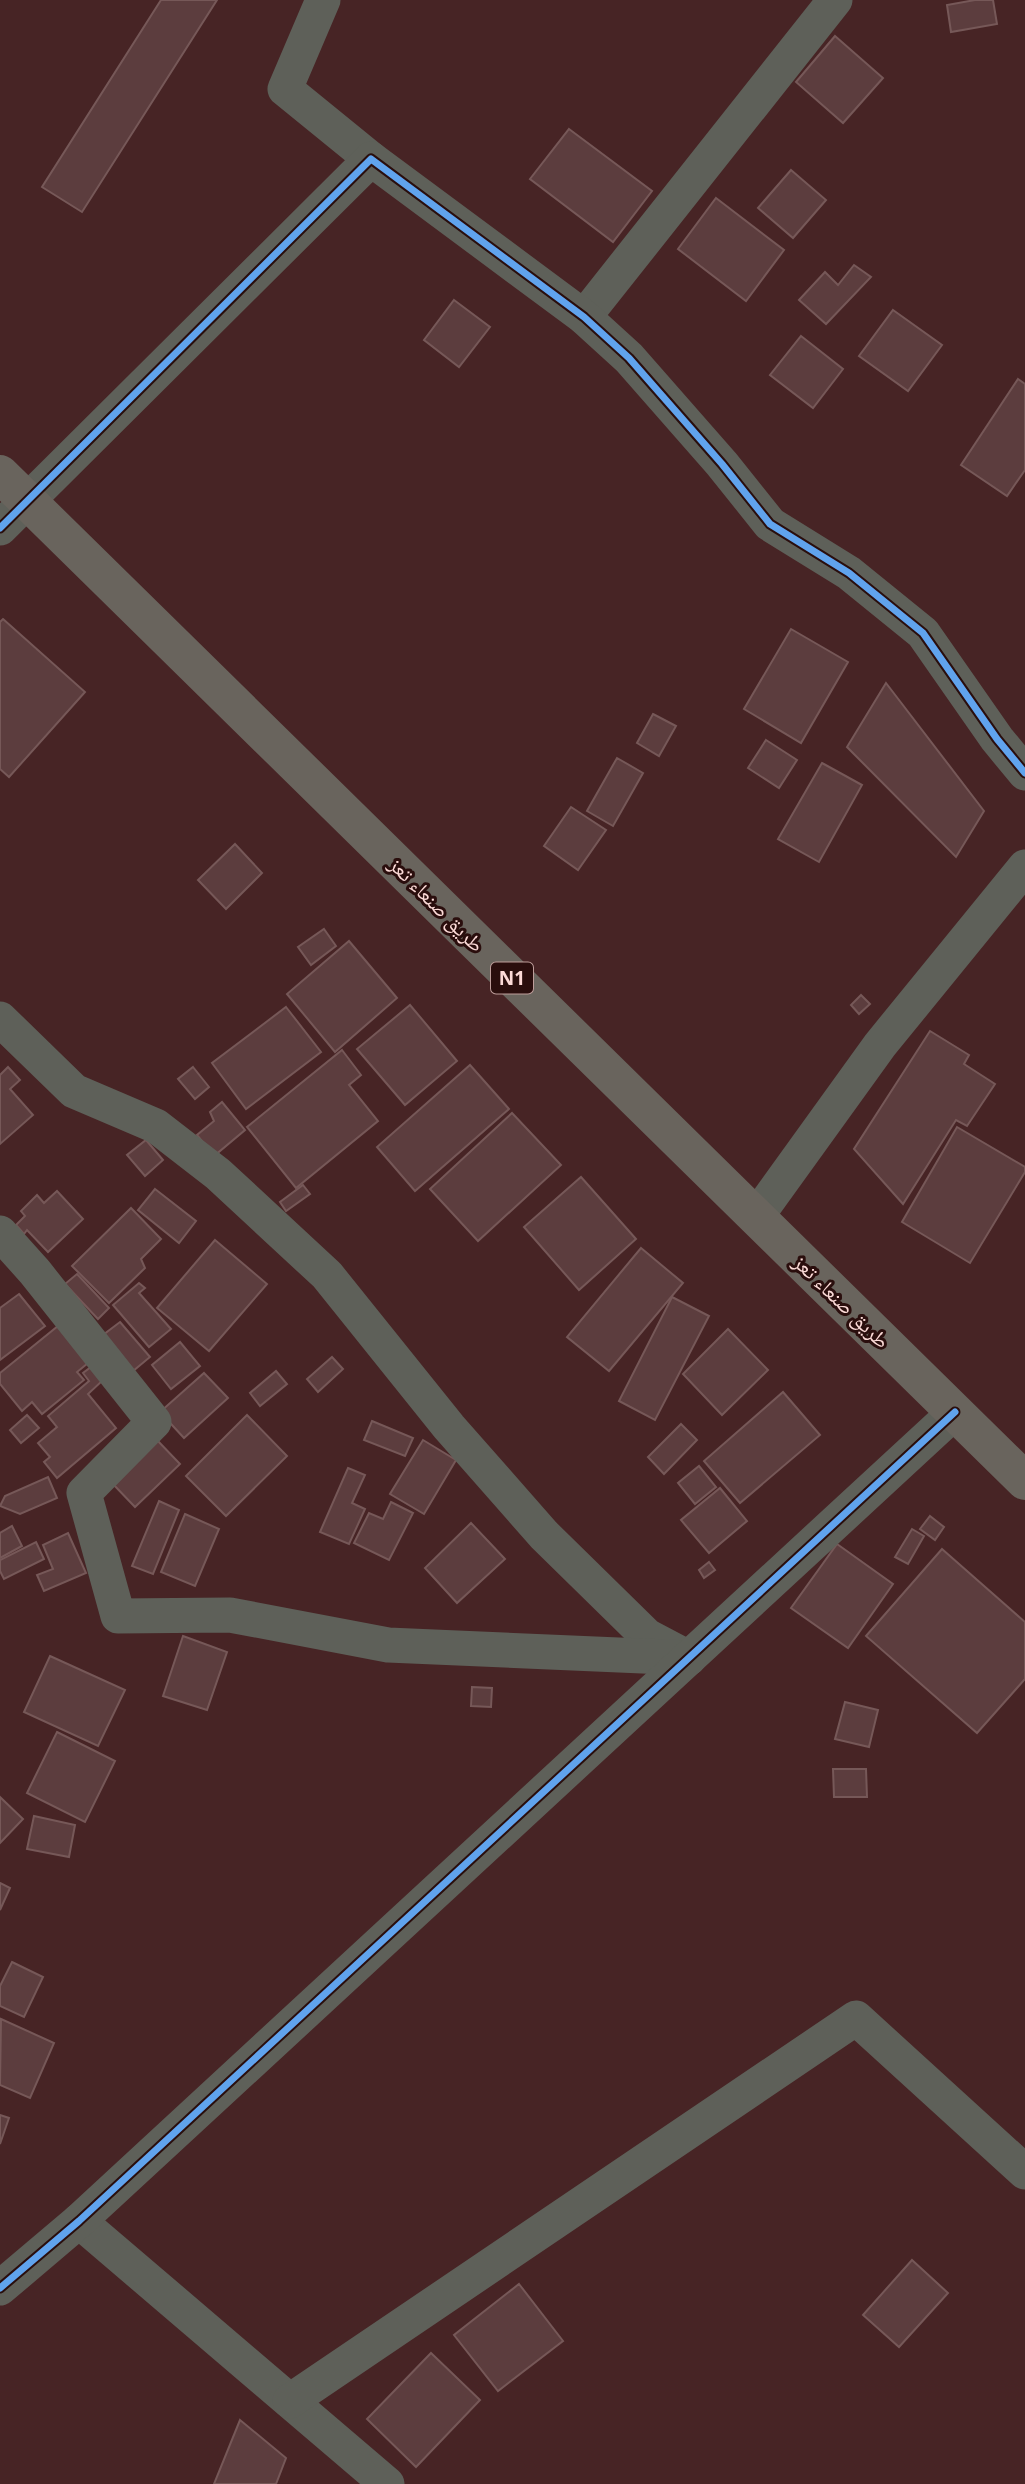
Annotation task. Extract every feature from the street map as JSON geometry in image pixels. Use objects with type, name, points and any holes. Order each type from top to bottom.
[{"type":"highway","name":"طريق صنعاء تعز","points":[[13,487],[1025,1481]]},
{"type":"street","points":[[323,0],[285,89],[371,159],[584,317],[629,358],[722,464],[770,524],[849,573],[923,633],[996,739],[1025,772]]},
{"type":"street","points":[[584,317],[835,0]]},
{"type":"street","points":[[0,528],[13,487],[371,159]]},
{"type":"street","points":[[756,1217],[880,1045],[1025,867]]},
{"type":"street","points":[[0,1018],[74,1091],[156,1126],[218,1174],[327,1275],[449,1427],[544,1535],[647,1636],[689,1658]]},
{"type":"street","points":[[0,1233],[36,1272],[154,1422],[85,1493],[118,1616],[230,1615],[388,1645],[689,1658]]},
{"type":"street","points":[[0,2288],[79,2221],[955,1412]]},
{"type":"street","points":[[290,2401],[856,2018],[1025,2172]]},
{"type":"street","points":[[79,2221],[387,2484]]},
{"type":"building","points":[[161,0],[217,0],[82,212],[42,187]]},
{"type":"building","points":[[993,0],[997,24],[951,32],[947,5]]},
{"type":"building","points":[[835,36],[883,78],[843,123],[796,82]]},
{"type":"building","points":[[569,129],[652,191],[613,242],[530,179]]},
{"type":"building","points":[[791,170],[826,200],[793,238],[758,208]]},
{"type":"building","points":[[716,198],[784,250],[746,301],[678,249]]},
{"type":"building","points":[[854,265],[871,277],[826,324],[799,300],[825,272],[838,285]]},
{"type":"building","points":[[454,300],[490,327],[459,367],[424,340]]},
{"type":"building","points":[[893,310],[942,345],[908,391],[859,356]]},
{"type":"building","points":[[801,336],[843,369],[813,408],[770,375]]},
{"type":"building","points":[[1018,379],[1025,384],[1025,470],[1007,496],[961,465]]},
{"type":"building","points":[[3,619],[85,692],[9,777],[0,769],[0,622]]},
{"type":"building","points":[[791,629],[848,662],[801,743],[744,709]]},
{"type":"building","points":[[886,683],[984,811],[956,857],[847,747]]},
{"type":"building","points":[[653,714],[676,726],[659,756],[637,743]]},
{"type":"building","points":[[766,740],[797,760],[779,788],[748,768]]},
{"type":"building","points":[[617,758],[643,773],[613,826],[587,811]]},
{"type":"building","points":[[822,763],[862,785],[819,862],[778,839]]},
{"type":"building","points":[[571,807],[606,830],[578,870],[544,846]]},
{"type":"building","points":[[235,844],[262,873],[226,909],[198,880]]},
{"type":"building","points":[[324,929],[336,946],[311,965],[298,947]]},
{"type":"building","points":[[349,941],[397,998],[335,1052],[287,994]]},
{"type":"building","points":[[861,995],[870,1004],[859,1014],[851,1005]]},
{"type":"building","points":[[410,1005],[457,1061],[405,1105],[357,1049]]},
{"type":"building","points":[[286,1007],[321,1052],[246,1109],[212,1063]]},
{"type":"building","points":[[930,1031],[969,1055],[964,1064],[995,1084],[967,1126],[956,1120],[903,1204],[854,1149]]},
{"type":"building","points":[[342,1050],[361,1075],[349,1085],[378,1121],[296,1188],[247,1127]]},
{"type":"building","points":[[470,1065],[509,1109],[415,1191],[377,1147]]},
{"type":"building","points":[[8,1067],[20,1080],[10,1089],[33,1115],[0,1144],[0,1075]]},
{"type":"building","points":[[193,1067],[209,1087],[195,1099],[178,1079]]},
{"type":"building","points":[[222,1102],[245,1130],[214,1156],[197,1135],[214,1121],[210,1112]]},
{"type":"building","points":[[512,1113],[561,1165],[478,1241],[430,1189]]},
{"type":"building","points":[[957,1127],[1025,1167],[1025,1172],[970,1263],[902,1222]]},
{"type":"building","points":[[146,1140],[163,1160],[145,1176],[127,1155]]},
{"type":"building","points":[[581,1177],[636,1239],[579,1290],[524,1227]]},
{"type":"building","points":[[303,1185],[310,1194],[286,1211],[280,1202]]},
{"type":"building","points":[[155,1189],[196,1221],[179,1243],[138,1210]]},
{"type":"building","points":[[57,1191],[83,1219],[48,1252],[27,1230],[24,1234],[16,1225],[25,1216],[21,1211],[37,1195],[44,1203]]},
{"type":"building","points":[[131,1208],[161,1239],[141,1259],[145,1268],[109,1303],[72,1266]]},
{"type":"building","points":[[215,1240],[267,1284],[209,1351],[157,1308]]},
{"type":"building","points":[[641,1248],[683,1283],[609,1371],[567,1337]]},
{"type":"building","points":[[77,1274],[109,1308],[98,1319],[65,1284]]},
{"type":"building","points":[[139,1283],[145,1288],[139,1293],[171,1329],[149,1347],[113,1305]]},
{"type":"building","points":[[19,1294],[45,1326],[0,1360],[0,1308]]},
{"type":"building","points":[[672,1297],[709,1316],[655,1420],[619,1401]]},
{"type":"building","points":[[120,1322],[150,1357],[133,1371],[103,1335]]},
{"type":"building","points":[[58,1326],[88,1363],[77,1372],[84,1380],[42,1414],[32,1402],[22,1411],[0,1384],[0,1373]]},
{"type":"building","points":[[728,1329],[768,1370],[722,1415],[683,1374]]},
{"type":"building","points":[[180,1342],[200,1366],[171,1389],[152,1365]]},
{"type":"building","points":[[332,1357],[343,1369],[318,1392],[307,1379]]},
{"type":"building","points":[[91,1367],[102,1381],[88,1394],[116,1428],[57,1478],[44,1462],[50,1457],[38,1443],[57,1427],[48,1416],[89,1381],[83,1373]]},
{"type":"building","points":[[276,1371],[287,1384],[260,1406],[250,1393]]},
{"type":"building","points":[[204,1373],[228,1398],[184,1438],[160,1412]]},
{"type":"building","points":[[783,1392],[820,1435],[740,1503],[704,1461]]},
{"type":"building","points":[[27,1415],[39,1428],[21,1443],[10,1430]]},
{"type":"building","points":[[247,1415],[287,1456],[226,1516],[186,1476]]},
{"type":"building","points":[[372,1421],[413,1438],[405,1456],[364,1440]]},
{"type":"building","points":[[681,1424],[697,1440],[664,1474],[648,1457]]},
{"type":"building","points":[[156,1439],[180,1464],[135,1507],[111,1482]]},
{"type":"building","points":[[423,1440],[456,1460],[424,1514],[390,1494]]},
{"type":"building","points":[[699,1466],[716,1487],[695,1504],[678,1483]]},
{"type":"building","points":[[348,1468],[365,1475],[352,1503],[365,1509],[349,1544],[320,1532]]},
{"type":"building","points":[[48,1477],[57,1498],[20,1514],[0,1506],[5,1496]]},
{"type":"building","points":[[720,1488],[747,1521],[709,1553],[681,1520]]},
{"type":"building","points":[[159,1501],[179,1510],[153,1574],[132,1566]]},
{"type":"building","points":[[391,1502],[413,1513],[389,1560],[354,1543],[369,1513],[383,1519]]},
{"type":"building","points":[[185,1514],[219,1529],[195,1586],[161,1572]]},
{"type":"building","points":[[930,1516],[944,1527],[935,1540],[920,1529]]},
{"type":"building","points":[[471,1523],[505,1559],[457,1603],[425,1568]]},
{"type":"building","points":[[12,1526],[22,1546],[0,1558],[0,1533]]},
{"type":"building","points":[[912,1529],[924,1536],[908,1564],[895,1557]]},
{"type":"building","points":[[68,1533],[86,1573],[44,1591],[37,1575],[53,1569],[43,1545]]},
{"type":"building","points":[[36,1542],[44,1559],[4,1579],[0,1571],[0,1560]]},
{"type":"building","points":[[837,1544],[893,1584],[848,1648],[791,1608]]},
{"type":"building","points":[[942,1549],[1025,1622],[1025,1679],[977,1733],[866,1636]]},
{"type":"building","points":[[709,1562],[715,1570],[704,1578],[699,1570]]},
{"type":"building","points":[[183,1636],[227,1652],[207,1710],[163,1696]]},
{"type":"building","points":[[50,1656],[125,1690],[98,1746],[24,1712]]},
{"type":"building","points":[[472,1687],[492,1688],[491,1707],[471,1706]]},
{"type":"building","points":[[845,1702],[878,1710],[869,1747],[835,1739]]},
{"type":"building","points":[[57,1732],[115,1761],[85,1822],[27,1793]]},
{"type":"building","points":[[833,1769],[866,1769],[867,1797],[834,1797]]},
{"type":"building","points":[[0,1797],[23,1819],[0,1843]]},
{"type":"building","points":[[34,1816],[75,1825],[69,1857],[27,1849]]},
{"type":"building","points":[[0,1883],[10,1888],[0,1910]]},
{"type":"building","points":[[12,1962],[43,1977],[24,2017],[0,2006],[0,1986]]},
{"type":"building","points":[[1,2019],[54,2043],[30,2098],[0,2085]]},
{"type":"building","points":[[0,2115],[9,2118],[0,2144]]},
{"type":"building","points":[[912,2260],[948,2293],[899,2347],[863,2315]]},
{"type":"building","points":[[519,2284],[563,2341],[498,2391],[454,2335]]},
{"type":"building","points":[[431,2353],[480,2400],[416,2467],[367,2419]]},
{"type":"building","points":[[240,2420],[286,2458],[276,2484],[214,2484]]},
{"type":"cycle path","points":[[0,528],[371,159],[584,317],[629,358],[722,464],[770,524],[849,573],[923,633],[997,739],[1025,773]]},
{"type":"cycle path","points":[[0,2288],[79,2221],[955,1412]]}]
